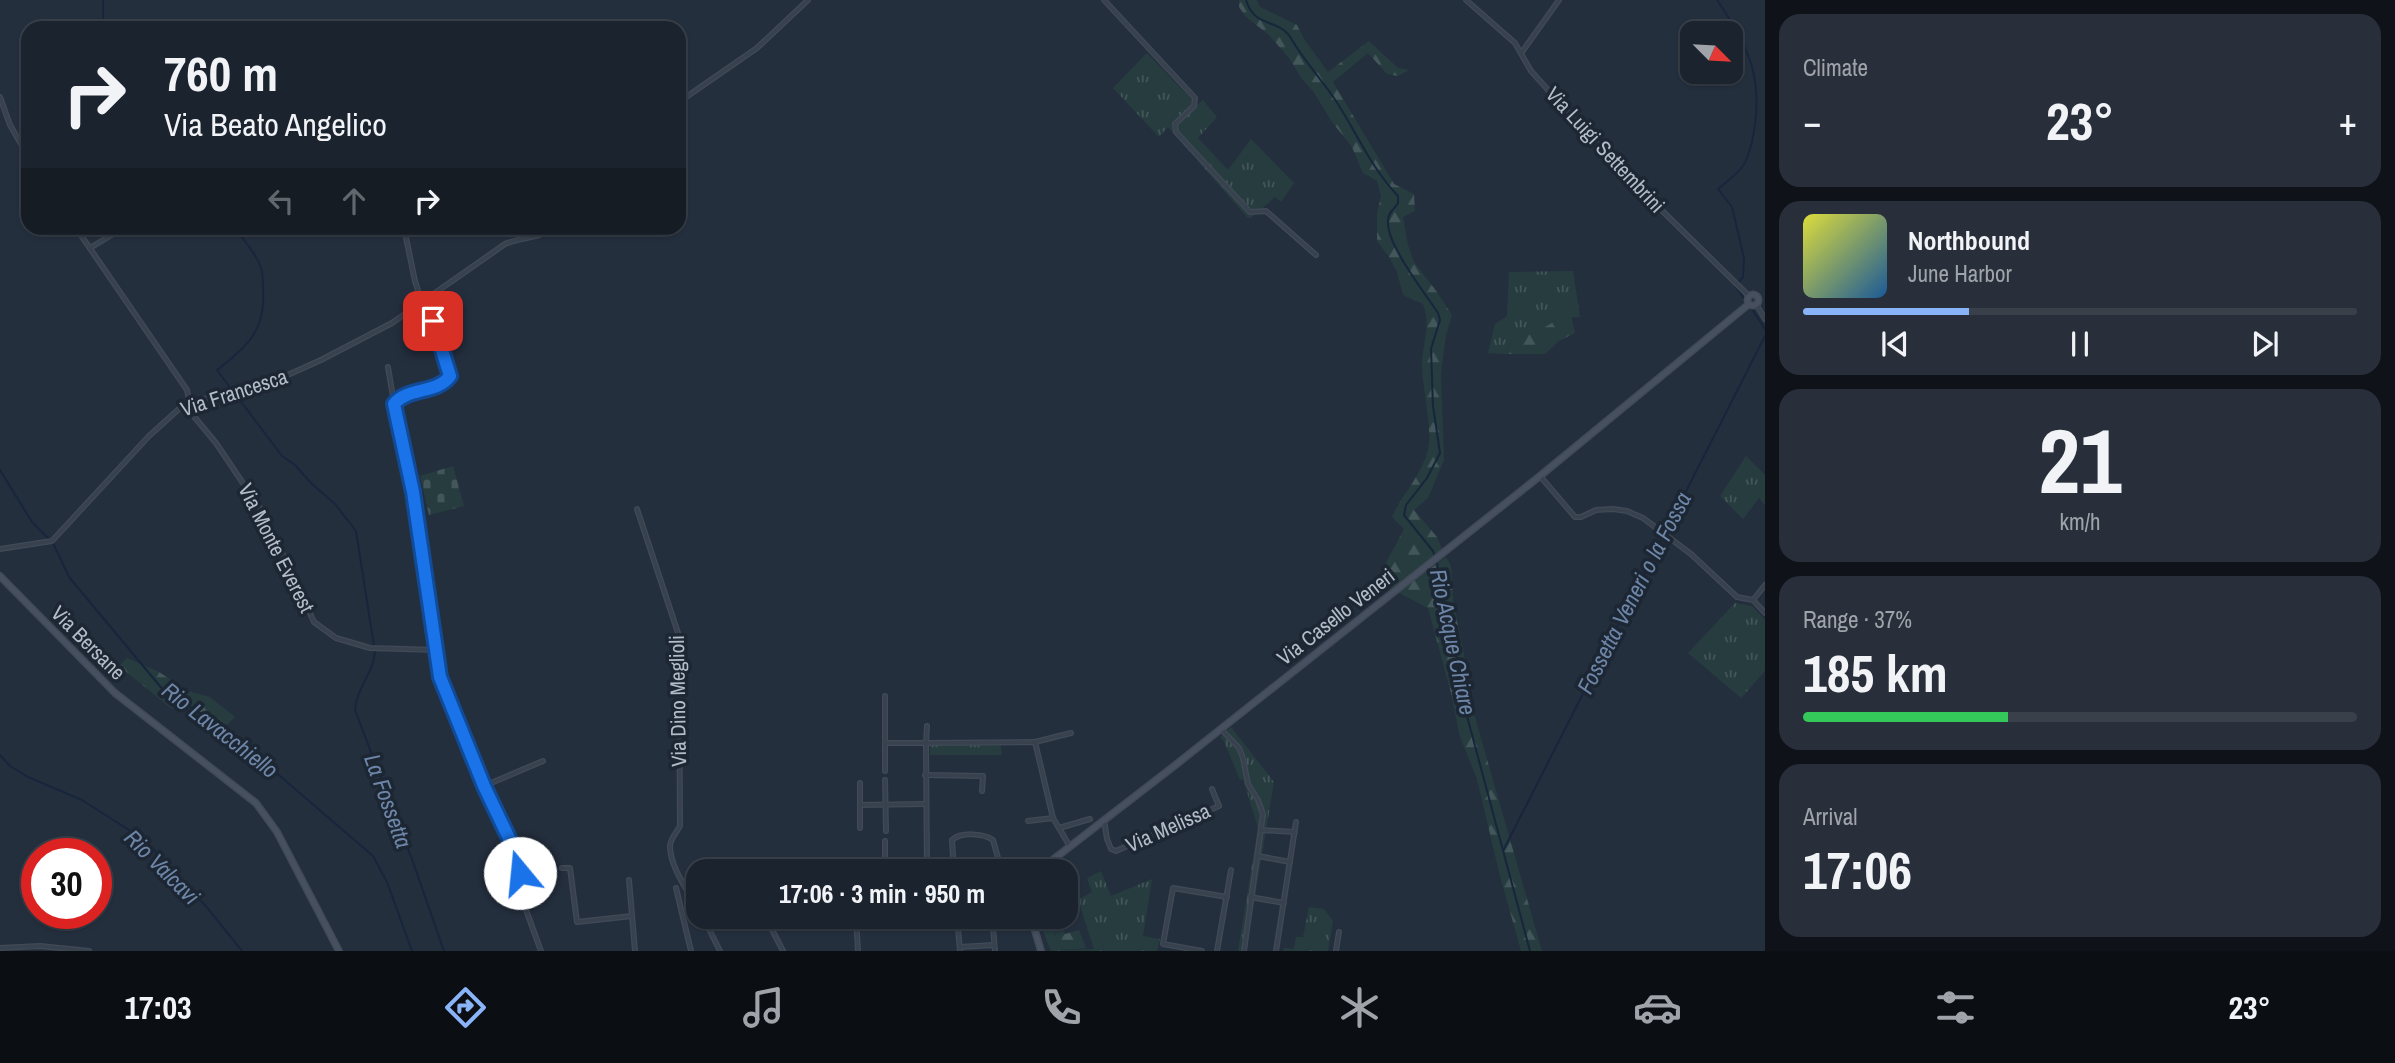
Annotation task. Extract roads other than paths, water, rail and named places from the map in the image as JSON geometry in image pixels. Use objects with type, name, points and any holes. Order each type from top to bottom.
[{"type":"street","points":[[686,97],[757,48],[808,0]]},
{"type":"street","points":[[1104,0],[1195,98],[1195,105],[1175,124],[1176,132],[1250,212],[1266,211],[1316,255]]},
{"type":"street","name":"Via Luigi Settembrini","points":[[1465,0],[1522,52],[1531,71],[1560,104],[1638,187],[1749,296]]},
{"type":"street","points":[[1522,52],[1559,0]]},
{"type":"street","points":[[0,97],[10,125],[21,144]]},
{"type":"street","name":"Via Monte Everest","points":[[81,235],[187,390],[192,414],[216,443],[265,516],[314,622],[336,638],[370,648],[436,650]]},
{"type":"street","points":[[90,248],[111,235]]},
{"type":"street","points":[[394,404],[402,396],[440,384],[450,376],[415,281],[405,235]]},
{"type":"street","name":"Via Francesca","points":[[0,549],[51,541],[165,420],[180,408],[261,387],[292,374],[358,341],[424,302],[505,244],[542,235]]},
{"type":"street","points":[[1750,305],[1765,291]]},
{"type":"street","points":[[1757,297],[1749,296],[1750,305],[1765,319]]},
{"type":"street","name":"Via Casello Veneri","points":[[1052,859],[1069,845],[1097,831],[1104,820],[1540,476],[1750,305]]},
{"type":"street","points":[[388,367],[413,492],[440,677],[484,786],[517,855],[521,896],[541,951]]},
{"type":"street","points":[[1540,476],[1575,517],[1605,509],[1627,511],[1650,521],[1737,597],[1753,600],[1765,613]]},
{"type":"street","name":"Via Dino Meglioli","points":[[637,509],[679,636],[680,826],[670,847],[674,863],[686,886]]},
{"type":"street","name":"Via Bersane","points":[[0,576],[115,693],[263,811],[277,832],[340,951]]},
{"type":"street","points":[[1753,600],[1765,584]]},
{"type":"street","points":[[885,696],[885,771]]},
{"type":"street","points":[[927,726],[927,859]]},
{"type":"street","points":[[1220,729],[1236,744],[1243,758],[1248,784],[1262,806],[1263,814],[1244,951]]},
{"type":"street","points":[[885,743],[1035,742],[1071,733]]},
{"type":"street","points":[[1035,742],[1052,818],[1069,845]]},
{"type":"street","points":[[484,786],[543,761]]},
{"type":"street","points":[[925,775],[983,776],[982,791]]},
{"type":"street","points":[[886,779],[886,831]]},
{"type":"street","points":[[860,783],[860,828]]},
{"type":"street","name":"Via Melissa","points":[[1104,820],[1107,839],[1111,849],[1116,851],[1219,806],[1212,789]]},
{"type":"street","points":[[860,805],[925,804]]},
{"type":"street","points":[[1028,821],[1052,818]]},
{"type":"street","points":[[1059,828],[1090,819]]},
{"type":"street","points":[[1276,951],[1296,822]]},
{"type":"street","points":[[1261,830],[1295,832]]},
{"type":"street","name":"Via Melissa","points":[[1097,831],[1107,839]]},
{"type":"street","points":[[954,859],[953,837],[970,835],[990,837],[998,859]]},
{"type":"street","points":[[885,859],[886,841]]},
{"type":"street","points":[[1257,856],[1290,862]]},
{"type":"street","points":[[562,868],[570,868],[577,922],[632,916]]},
{"type":"street","points":[[1217,951],[1231,870]]},
{"type":"street","points":[[629,880],[635,951]]},
{"type":"street","points":[[676,888],[691,951]]},
{"type":"street","points":[[1161,951],[1173,888],[1227,897]]},
{"type":"street","points":[[1250,897],[1284,903]]},
{"type":"street","points":[[709,929],[720,951]]},
{"type":"street","points":[[771,929],[783,951]]},
{"type":"street","points":[[857,929],[858,951]]},
{"type":"street","points":[[958,929],[960,949],[995,945]]},
{"type":"street","points":[[993,929],[995,951]]},
{"type":"street","points":[[1035,929],[1041,951]]},
{"type":"street","points":[[1336,951],[1339,932]]},
{"type":"street","points":[[1163,944],[1202,951]]},
{"type":"street","points":[[0,948],[40,946],[89,951]]},
{"type":"waterway","name":"La Fossetta","points":[[103,0],[103,21]]},
{"type":"waterway","name":"Rio Acque Chiare","points":[[1246,0],[1255,16],[1287,33],[1336,101],[1380,174],[1398,196],[1398,203],[1388,218],[1389,231],[1400,255],[1438,313],[1440,320],[1431,349],[1433,406],[1440,453],[1427,478],[1406,505],[1404,515],[1435,557]]},
{"type":"waterway","name":"Fossetta Veneri o la Fossa","points":[[1717,0],[1746,50],[1752,66],[1757,101],[1756,120],[1747,158],[1740,170],[1718,189],[1732,207],[1744,258],[1743,277],[1735,286],[1747,302]]},
{"type":"waterway","name":"La Fossetta","points":[[232,390],[217,370],[246,345],[258,327],[263,304],[260,266],[240,235]]},
{"type":"waterway","name":"Fossetta Veneri o la Fossa","points":[[1750,306],[1765,329]]},
{"type":"waterway","name":"Fossetta Veneri o la Fossa","points":[[1504,849],[1765,336]]},
{"type":"waterway","name":"La Fossetta","points":[[236,395],[282,456],[335,504],[356,531],[374,646]]},
{"type":"waterway","name":"Rio Lavacchiello","points":[[0,470],[32,522],[53,543],[69,577],[164,691],[223,727],[373,856],[387,882],[412,951]]},
{"type":"waterway","name":"Rio Acque Chiare","points":[[1437,562],[1443,617],[1455,648],[1467,716],[1530,951]]},
{"type":"waterway","name":"La Fossetta","points":[[375,650],[372,666],[355,710],[444,951]]},
{"type":"waterway","name":"Rio Valcavi","points":[[0,755],[10,766],[28,777],[82,800],[140,837],[205,905],[242,951]]}]
